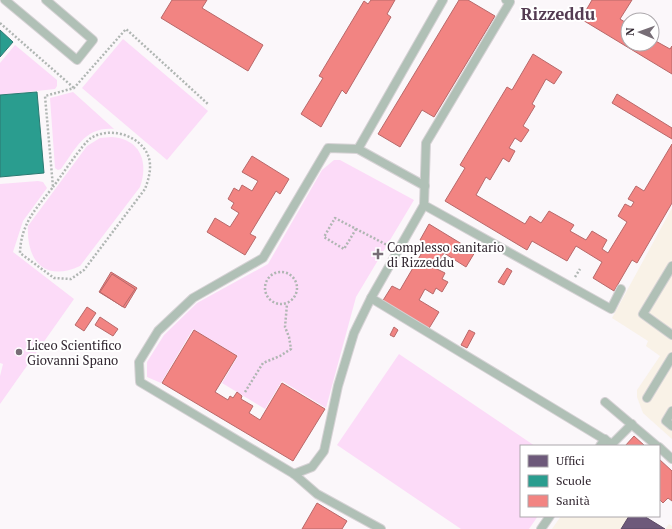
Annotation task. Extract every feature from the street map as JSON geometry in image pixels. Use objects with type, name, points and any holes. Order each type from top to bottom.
[{"type":"lane","points":[[5,0],[77,60],[93,40],[46,0]]},
{"type":"lane","points":[[358,149],[443,0]]},
{"type":"lane","points":[[294,474],[312,467],[324,451],[338,386],[354,333],[371,298],[424,205],[426,143],[510,2],[506,0]]},
{"type":"lane","points":[[381,529],[317,494],[294,474],[140,382],[139,362],[158,331],[193,298],[263,258],[328,148],[358,149],[424,186]]},
{"type":"lane","points":[[424,205],[611,309],[622,289]]},
{"type":"lane","points":[[672,266],[643,314],[672,335]]},
{"type":"lane","points":[[371,298],[602,443],[612,444],[632,424]]},
{"type":"lane","points":[[648,398],[672,357]]},
{"type":"lane","points":[[605,402],[656,445]]},
{"type":"lane","points":[[672,411],[666,421],[672,426]]},
{"type":"lane","points":[[660,449],[672,458]]},
{"type":"lane","points":[[541,529],[549,517]]},
{"type":"path","points":[[0,23],[74,88]]},
{"type":"path","points":[[53,187],[90,139],[108,133],[124,134],[139,144],[148,153],[151,174],[145,189],[84,270],[71,279],[54,278],[20,253],[21,240],[27,221],[53,187],[45,96],[74,88],[126,29],[209,105]]},
{"type":"path","points":[[356,229],[344,249],[324,238],[335,218],[398,250]]},
{"type":"path","points":[[245,392],[263,363],[280,356],[291,349],[289,337],[284,327],[287,304],[294,298],[297,291],[296,282],[286,273],[273,274],[265,284],[266,294],[274,303],[282,305],[287,304]]},
{"type":"shaded area","points":[[123,39],[208,111],[167,160],[82,88]]},
{"type":"shaded area","points":[[15,45],[57,80],[57,86],[55,89],[0,95],[0,63]]},
{"type":"shaded area","points":[[73,92],[114,129],[104,129],[89,135],[77,146],[61,169],[58,170],[55,168],[50,98]]},
{"type":"shaded area","points":[[112,137],[129,142],[136,147],[140,153],[143,178],[140,187],[80,266],[57,272],[40,266],[30,250],[28,226],[87,146],[100,138]]},
{"type":"shaded area","points":[[334,160],[340,160],[414,200],[356,297],[326,408],[282,381],[265,409],[222,383],[238,356],[193,329],[161,383],[147,377],[147,362],[164,335],[197,303],[268,264],[322,170]]},
{"type":"shaded area","name":"Liceo Scientifico Giovanni Spano","points":[[38,181],[43,182],[47,188],[23,221],[13,252],[74,299],[0,404],[0,376],[3,364],[0,363],[0,184]]},
{"type":"shaded area","points":[[672,208],[672,439],[643,413],[637,397],[637,390],[660,356],[646,346],[648,341],[612,318]]},
{"type":"shaded area","points":[[399,354],[534,445],[520,445],[520,517],[537,517],[529,529],[461,529],[337,445]]},
{"type":"shaded area","points":[[560,517],[646,517],[665,529],[552,529]]},
{"type":"shaded area","points":[[669,524],[672,526],[672,529],[665,529]]},
{"type":"building: Uffici","points":[[628,517],[646,517],[665,529],[621,529]]},
{"type":"building: Scuole","points":[[0,30],[13,42],[0,57]]},
{"type":"building: Scuole","points":[[37,92],[44,173],[0,177],[0,95]]},
{"type":"building: Sanità","points":[[172,0],[207,0],[202,8],[263,45],[248,71],[161,18]]},
{"type":"building: Sanità","points":[[371,0],[395,0],[387,14],[391,17],[346,94],[342,90],[321,127],[301,114],[323,78],[319,76],[364,1],[368,4]]},
{"type":"building: Sanità","points":[[459,0],[468,0],[495,16],[434,117],[422,110],[400,147],[378,134]]},
{"type":"building: Sanità","points":[[592,0],[632,0],[624,12],[620,12],[620,43],[581,19]]},
{"type":"building: Sanità","points":[[660,43],[670,49],[672,46],[672,74],[636,52],[660,52]]},
{"type":"building: Sanità","points":[[533,54],[562,72],[554,84],[546,79],[532,104],[535,106],[523,126],[529,130],[521,142],[515,138],[509,148],[515,151],[509,162],[503,158],[490,180],[486,177],[476,195],[525,224],[530,216],[541,223],[549,211],[574,225],[570,231],[586,240],[592,231],[607,240],[602,249],[608,253],[627,222],[618,216],[625,204],[631,207],[634,202],[628,199],[636,186],[644,191],[672,144],[672,203],[637,263],[632,260],[614,291],[593,278],[602,262],[576,246],[567,261],[532,241],[527,250],[445,201],[465,168],[460,165],[507,87],[512,90]]},
{"type":"building: Sanità","points":[[617,94],[672,128],[672,139],[612,103]]},
{"type":"building: Sanità","points":[[252,156],[289,179],[280,194],[276,191],[250,234],[256,237],[245,255],[207,232],[215,218],[230,227],[239,213],[231,208],[234,203],[228,199],[234,188],[239,191],[242,185],[252,191],[258,181],[242,172]]},
{"type":"building: Sanità","points":[[429,224],[475,252],[466,267],[444,253],[435,268],[445,273],[442,279],[448,282],[442,292],[436,288],[433,294],[425,289],[419,300],[439,312],[428,330],[382,302],[392,286],[400,290],[427,244],[420,240]]},
{"type":"building: Sanità","points":[[507,268],[512,271],[504,285],[498,282]]},
{"type":"building: Sanità","points":[[111,272],[137,288],[125,308],[99,292]]},
{"type":"building: Sanità","points":[[112,274],[135,289],[123,307],[100,292]]},
{"type":"building: Sanità","points":[[87,307],[96,313],[84,331],[75,325]]},
{"type":"building: Sanità","points":[[100,317],[118,329],[113,336],[95,325]]},
{"type":"building: Sanità","points":[[394,327],[398,330],[394,337],[390,335]]},
{"type":"building: Sanità","points":[[194,330],[237,356],[215,392],[228,400],[230,396],[233,398],[237,392],[242,396],[241,399],[253,406],[249,413],[260,420],[282,383],[325,409],[293,461],[162,383]]},
{"type":"building: Sanità","points":[[469,330],[475,333],[467,348],[461,345]]},
{"type":"building: Sanità","points":[[634,436],[644,445],[626,445]]},
{"type":"building: Sanità","points":[[660,460],[672,471],[672,501],[668,498],[663,503],[660,500]]},
{"type":"building: Sanità","points":[[317,503],[347,521],[342,529],[302,529]]},
{"type":"place","name":"Complesso sanitario di Rizzeddu","points":[[378,254]]},
{"type":"place","name":"Liceo Scientifico Giovanni Spano","points":[[19,352]]},
{"type":"district","name":"Rizzeddu","points":[[558,14]]}]
